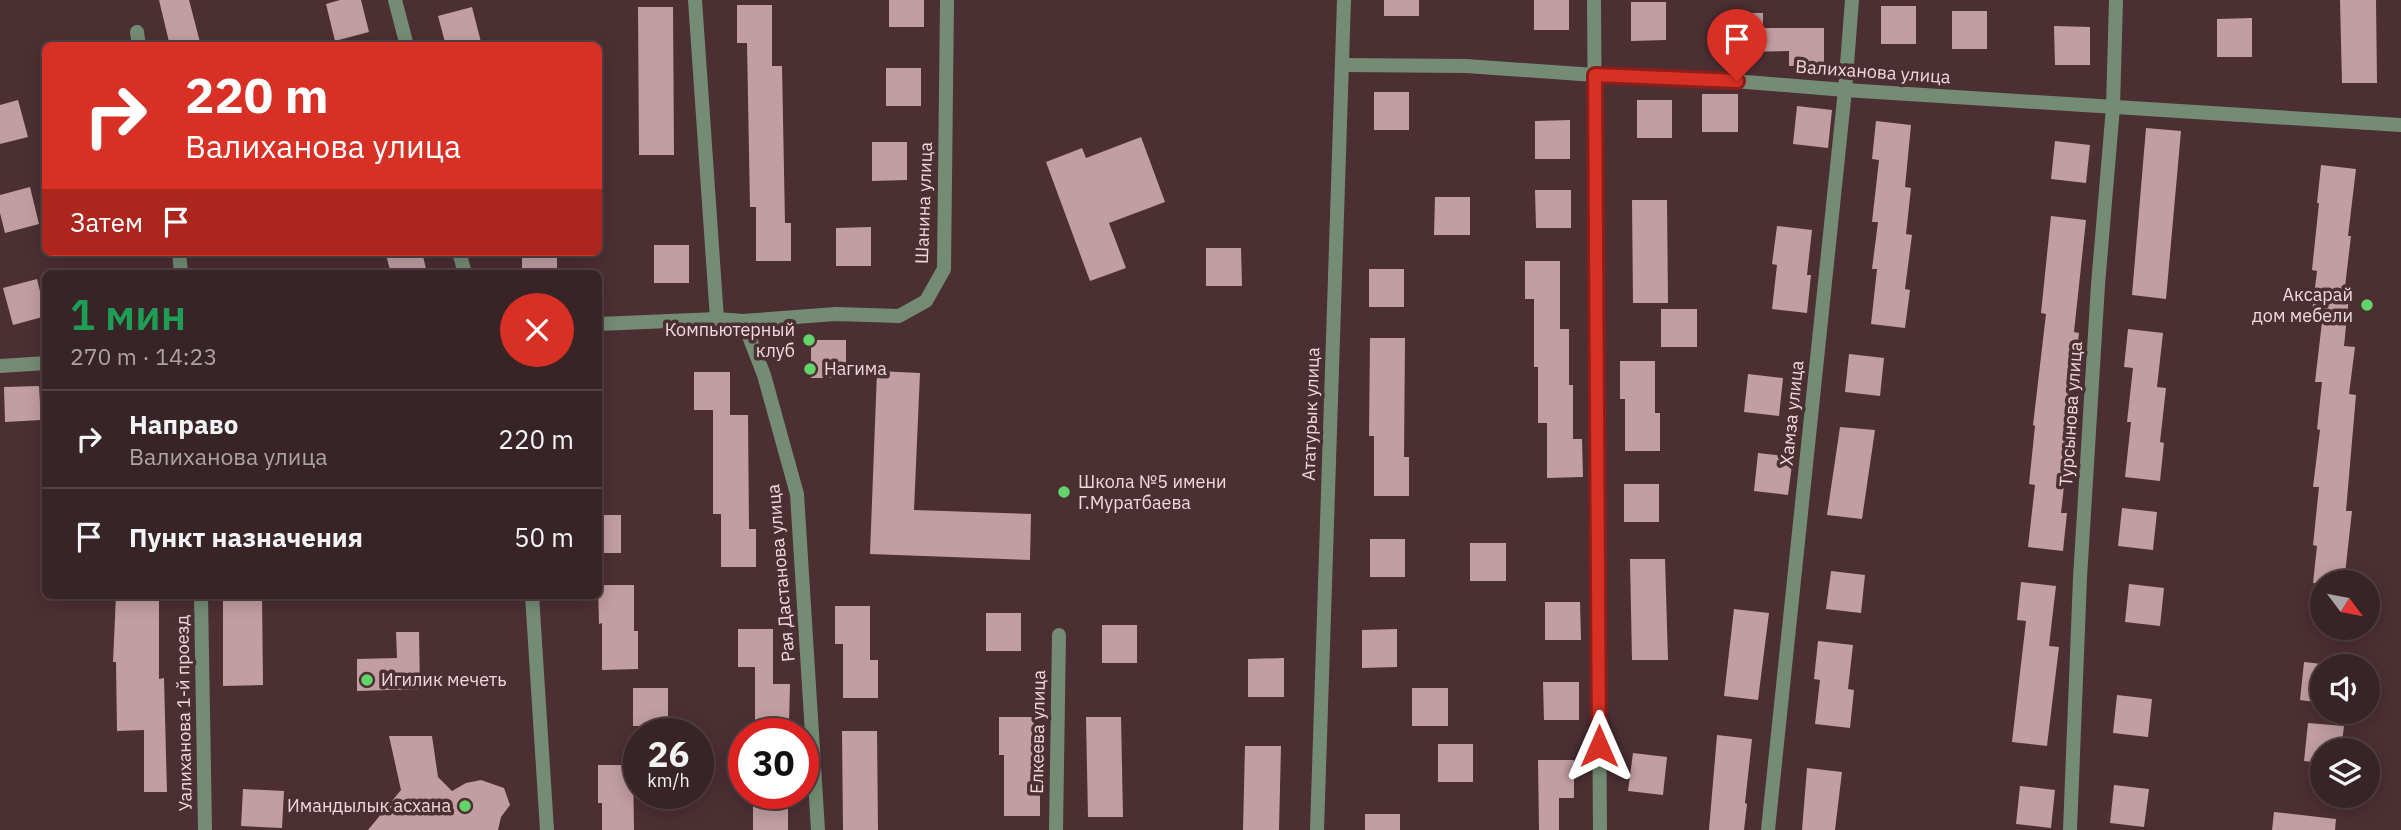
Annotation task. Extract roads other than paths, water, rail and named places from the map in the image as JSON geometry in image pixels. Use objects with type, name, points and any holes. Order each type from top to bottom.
[{"type":"street","points":[[395,0],[406,42]]},
{"type":"street","points":[[695,0],[717,319]]},
{"type":"street","name":"Шанина улица","points":[[602,324],[717,319],[743,321],[836,314],[900,316],[926,302],[944,268],[947,0]]},
{"type":"street","name":"Ататурык улица","points":[[1317,830],[1344,0]]},
{"type":"street","points":[[1594,0],[1600,830]]},
{"type":"street","name":"Хамза улица","points":[[1768,830],[1852,0]]},
{"type":"street","name":"Турсынова улица","points":[[2070,830],[2080,578],[2098,285],[2113,107],[2116,0]]},
{"type":"street","name":"Валиханова улица","points":[[1342,65],[1466,66],[1709,79],[2401,125]]},
{"type":"street","name":"Рая Дастанова улица","points":[[743,321],[765,374],[797,494],[818,830]]},
{"type":"street","points":[[0,366],[42,363]]},
{"type":"street","name":"Уалиханова 1-й проезд","points":[[201,599],[205,830]]},
{"type":"street","points":[[531,599],[547,830]]},
{"type":"street","name":"Елкеева улица","points":[[1056,830],[1059,635]]},
{"type":"place","name":"Аксарай дом мебели","points":[[2367,305]]},
{"type":"place","name":"Компьютерный клуб","points":[[809,340]]},
{"type":"place","name":"Нагима","points":[[810,369]]},
{"type":"place","name":"Школа №5 имени Г.Муратбаева","points":[[1064,492]]},
{"type":"place","name":"Игилик мечеть","points":[[367,680]]},
{"type":"place","name":"Имандылык асхана","points":[[465,806]]}]
